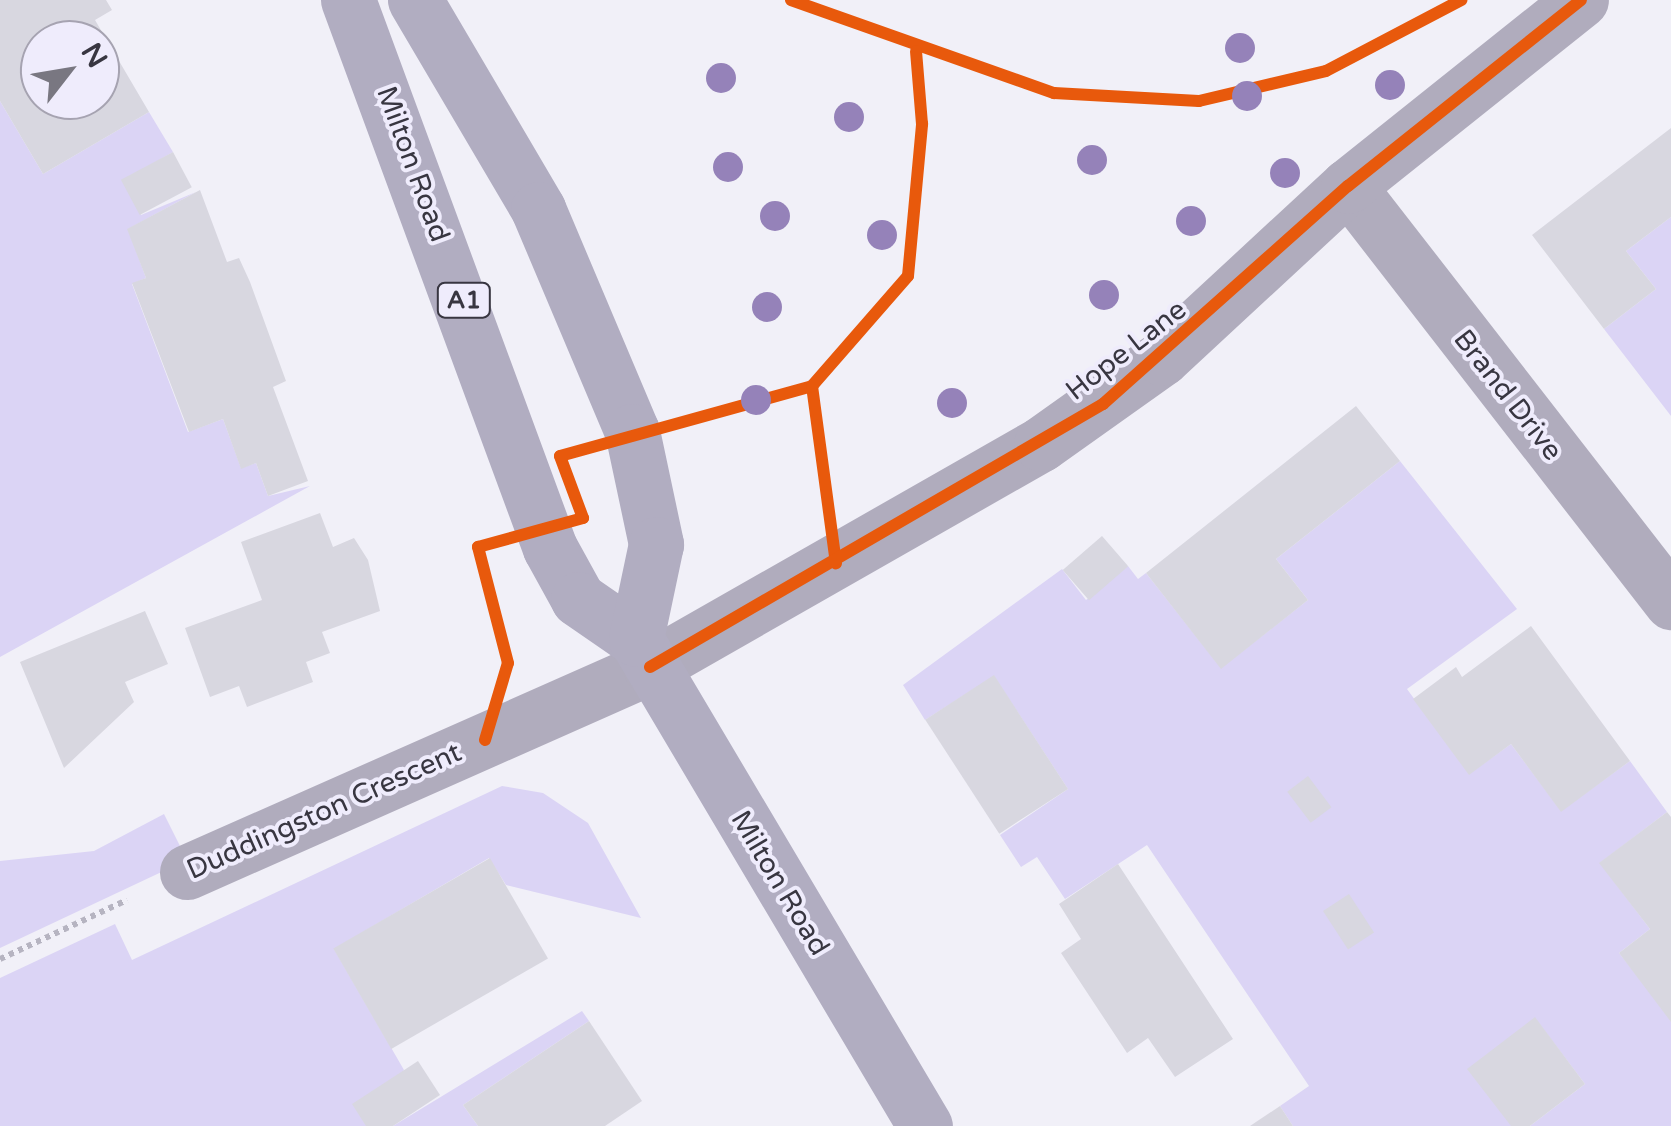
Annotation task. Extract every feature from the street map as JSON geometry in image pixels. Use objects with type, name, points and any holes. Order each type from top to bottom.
[{"type":"main road","name":"Milton Road","points":[[348,0],[550,548],[578,599],[643,653],[925,1126]]},
{"type":"main road","points":[[415,0],[538,209],[632,430],[656,544],[643,653]]},
{"type":"street","name":"Hope Lane","points":[[643,653],[1103,404],[1348,186],[1581,0]]},
{"type":"street","name":"Brand Drive","points":[[1348,186],[1671,602]]},
{"type":"street","name":"Duddingston Crescent","points":[[187,872],[643,653]]},
{"type":"shaded area","points":[[0,101],[43,174],[149,112],[173,152],[123,181],[141,215],[196,192],[128,229],[146,278],[132,284],[188,432],[223,419],[241,468],[256,463],[268,496],[310,486],[0,657]]},
{"type":"shaded area","points":[[1671,217],[1671,416],[1604,329],[1656,289],[1626,251]]},
{"type":"shaded area","points":[[1400,461],[1517,609],[1407,689],[1469,774],[1511,744],[1561,811],[1630,761],[1667,812],[1600,863],[1650,929],[1619,953],[1671,1018],[1671,1126],[1530,1126],[1585,1084],[1535,1018],[1511,1126],[1293,1126],[1280,1106],[1309,1086],[1147,845],[1065,899],[1037,857],[1021,867],[1000,835],[1068,789],[994,676],[925,720],[903,685],[1062,569],[1086,600],[1128,566],[1138,579],[1146,573],[1221,668],[1308,600],[1276,559]]},
{"type":"shaded area","points":[[502,786],[543,793],[588,823],[641,918],[506,885],[489,858],[334,949],[404,1070],[366,1126],[0,1126],[0,978],[115,924],[132,960]]},
{"type":"shaded area","points":[[164,814],[187,860],[0,948],[0,861],[94,851]]},
{"type":"shaded area","points":[[582,1011],[589,1021],[463,1105],[478,1126],[393,1126]]},
{"type":"building","points":[[0,0],[106,0],[112,10],[95,20],[20,20],[20,120],[120,120],[120,63],[149,112],[43,174],[0,101]]},
{"type":"building","points":[[1671,128],[1671,217],[1626,251],[1656,289],[1604,329],[1532,235]]},
{"type":"building","points":[[173,152],[192,187],[140,215],[121,180]]},
{"type":"building","points":[[200,190],[227,262],[239,258],[250,282],[286,381],[273,387],[308,481],[268,496],[256,463],[241,469],[223,419],[189,432],[132,283],[146,278],[127,229]]},
{"type":"building","points":[[1356,406],[1400,461],[1276,559],[1308,600],[1221,669],[1146,573]]},
{"type":"building","points":[[320,513],[333,547],[354,538],[368,560],[380,611],[322,632],[330,653],[306,662],[313,682],[247,707],[239,686],[210,697],[185,628],[262,600],[241,542]]},
{"type":"building","points":[[1102,536],[1128,566],[1089,600],[1063,570]]},
{"type":"building","points":[[145,611],[168,664],[125,682],[134,702],[64,768],[20,662]]},
{"type":"building","points":[[1531,626],[1630,761],[1561,812],[1511,744],[1469,775],[1413,699],[1456,667],[1462,677]]},
{"type":"building","points":[[994,675],[1068,789],[999,834],[925,720]]},
{"type":"building","points":[[1308,776],[1331,807],[1311,823],[1287,792]]},
{"type":"building","points":[[1667,812],[1671,817],[1671,1022],[1619,953],[1650,929],[1599,863]]},
{"type":"building","points":[[490,858],[548,958],[391,1049],[333,948]]},
{"type":"building","points":[[1118,864],[1233,1039],[1175,1077],[1148,1038],[1127,1053],[1061,953],[1081,939],[1059,904]]},
{"type":"building","points":[[1349,894],[1374,933],[1348,949],[1323,911]]},
{"type":"building","points":[[1535,1017],[1585,1084],[1530,1126],[1511,1126],[1467,1069]]},
{"type":"building","points":[[589,1021],[642,1101],[605,1126],[478,1126],[463,1105]]},
{"type":"building","points":[[418,1061],[440,1095],[393,1126],[366,1126],[352,1104]]},
{"type":"building","points":[[1280,1106],[1293,1126],[1250,1126]]},
{"type":"cycle path","points":[[791,0],[1054,93],[1199,101],[1326,71],[1461,0]]},
{"type":"cycle path","points":[[650,667],[1103,404],[1348,186],[1581,0]]},
{"type":"cycle path","points":[[485,740],[508,663],[478,547],[583,518],[560,456],[812,386],[908,276],[922,124],[916,51]]},
{"type":"cycle path","points":[[812,386],[836,563]]}]
